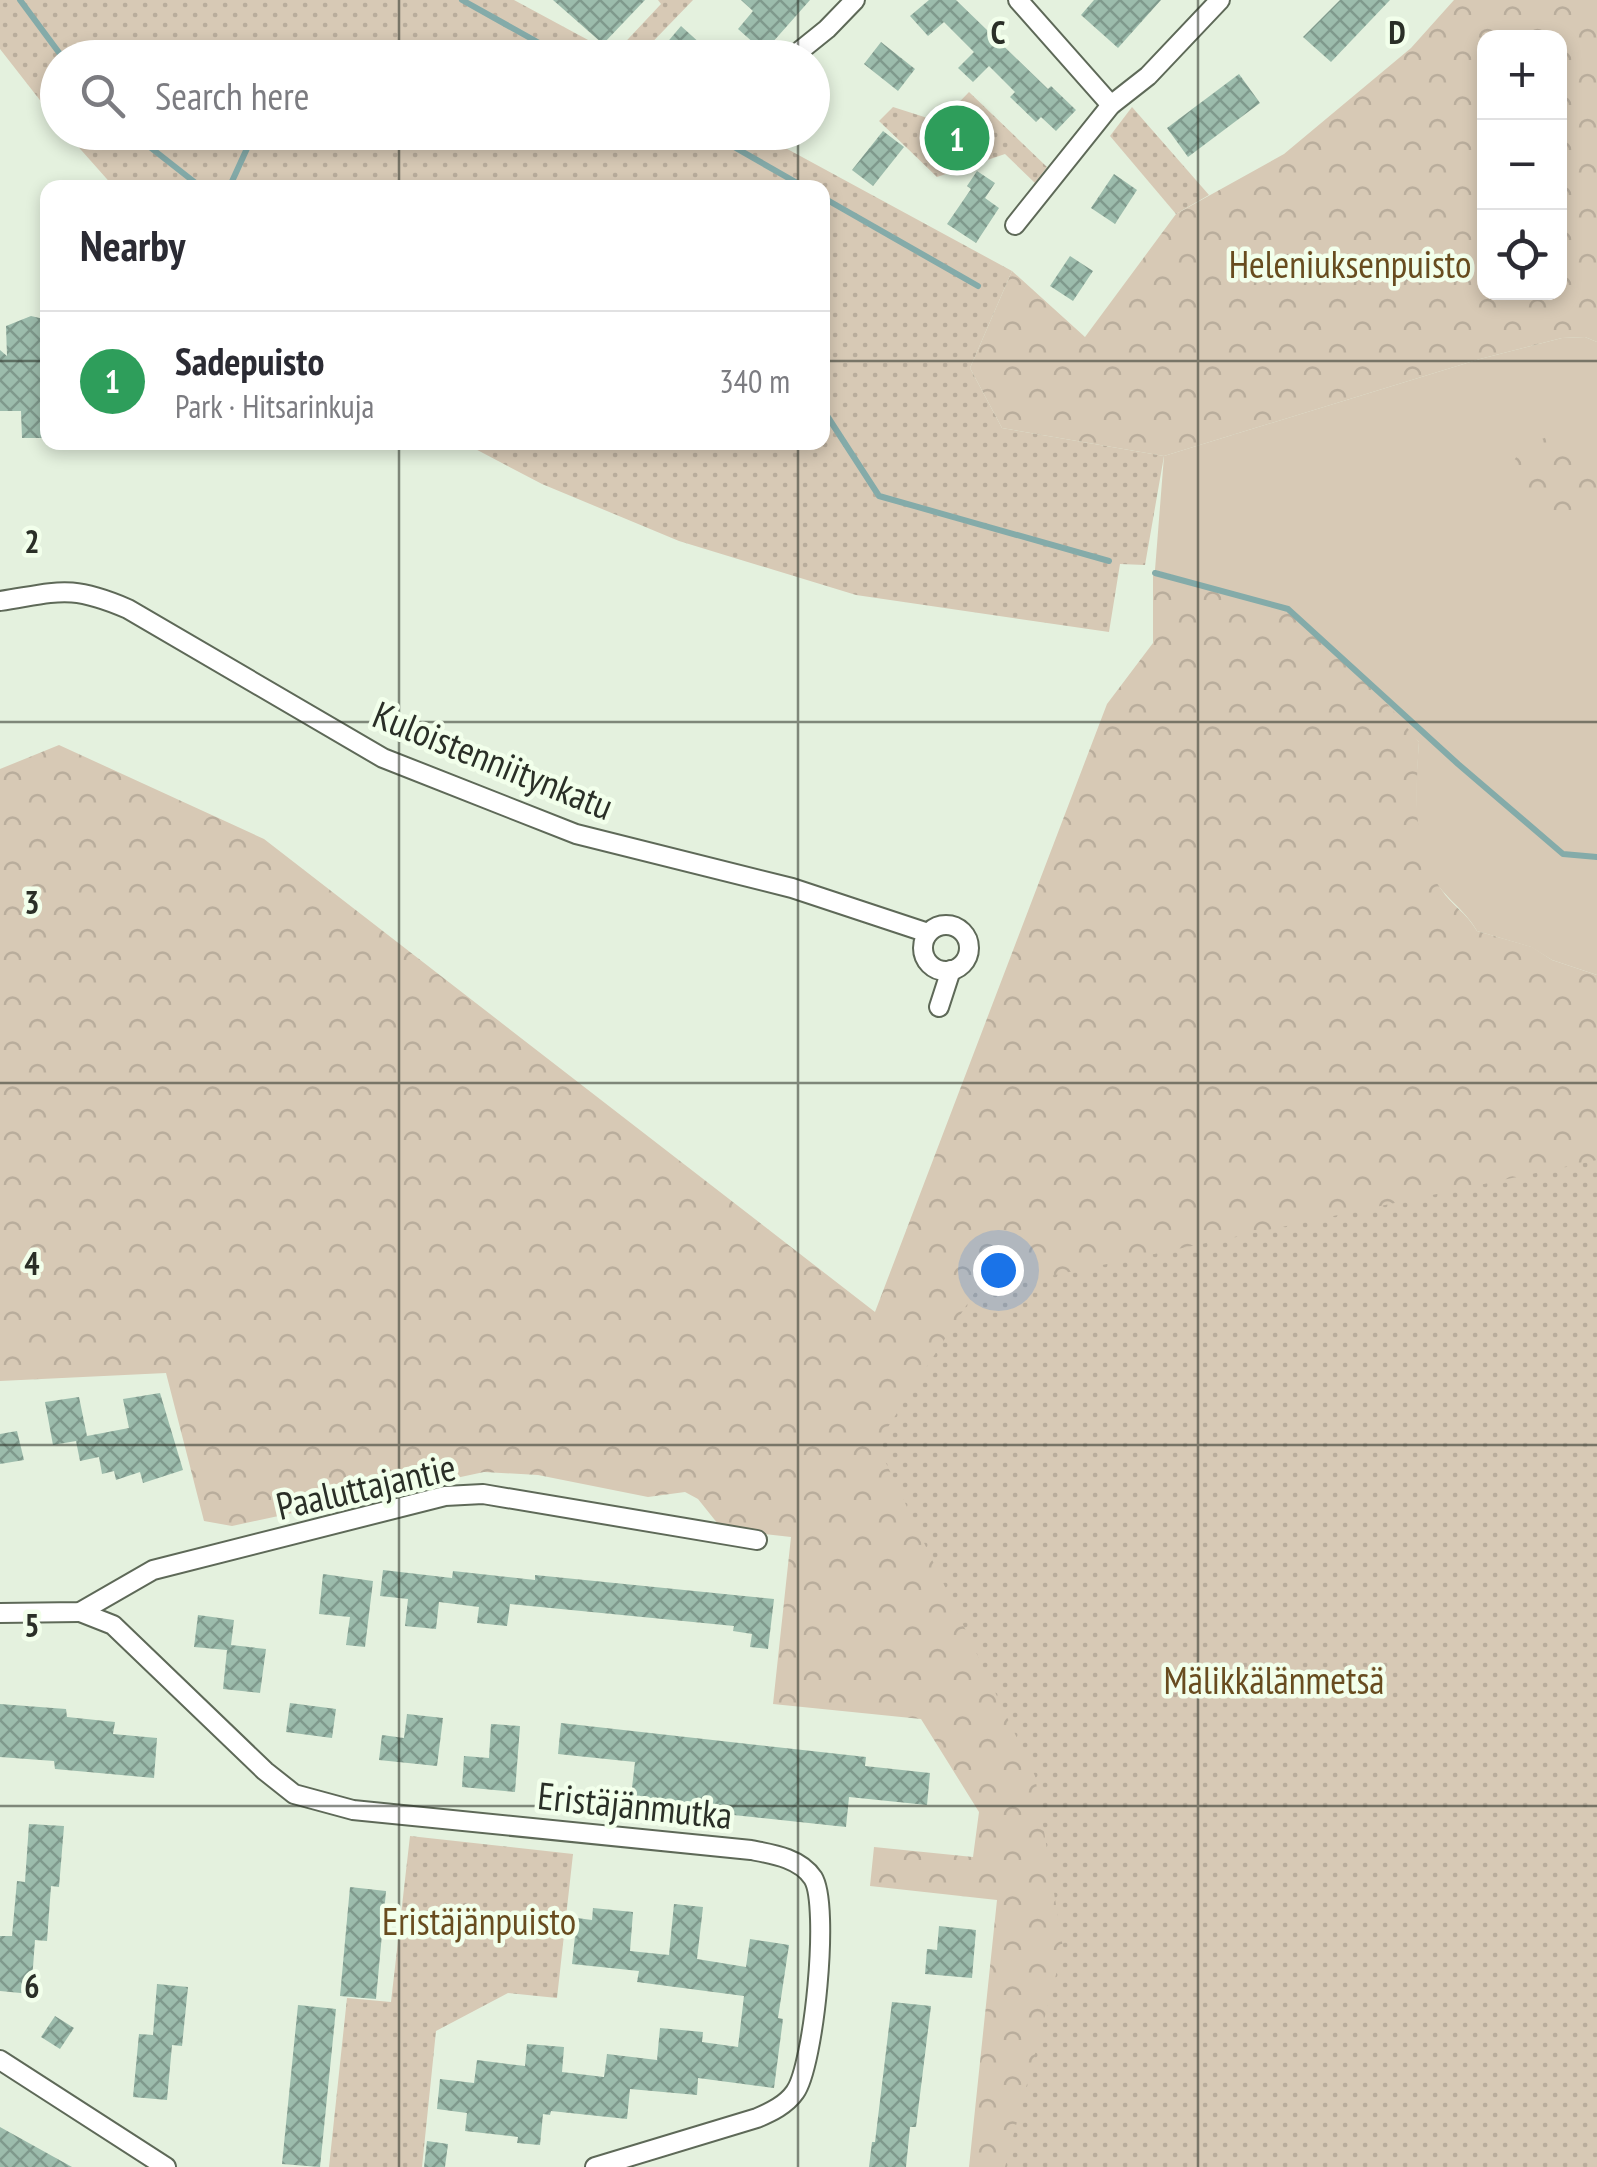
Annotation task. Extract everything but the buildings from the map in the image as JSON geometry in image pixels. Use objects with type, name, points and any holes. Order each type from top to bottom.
[{"type":"street","points":[[813,40],[855,0]]},
{"type":"street","points":[[1018,0],[1111,105]]},
{"type":"street","points":[[1015,225],[1111,105],[1148,76],[1220,0]]},
{"type":"street","name":"Kuloistenniitynkatu","points":[[0,601],[56,590],[80,591],[108,600],[128,608],[383,758],[576,834],[792,888],[928,933]]},
{"type":"street","points":[[944,925],[964,934],[968,941],[967,956],[958,968],[951,970],[936,969],[926,959],[923,944],[928,933],[944,925]]},
{"type":"street","points":[[939,1008],[951,970]]},
{"type":"street","name":"Paaluttajantie","points":[[0,1613],[80,1612],[153,1570],[445,1496],[483,1494],[757,1540]]},
{"type":"street","name":"Eristäjänmutka","points":[[80,1612],[112,1625],[294,1794],[353,1810],[751,1850],[785,1857],[812,1878],[822,1912],[809,2058],[796,2092],[777,2109],[758,2118],[594,2167]]},
{"type":"street","points":[[0,2060],[166,2167]]},
{"type":"green space","points":[[0,0],[514,0],[588,40],[40,40],[40,100],[0,49]]},
{"type":"green space","points":[[658,0],[693,0],[654,40],[627,40],[661,4]]},
{"type":"green space","name":"Heleniuksenpuisto","points":[[1454,0],[1597,0],[1597,342],[1585,337],[1562,338],[1480,359],[1164,456],[1002,428],[970,368],[1012,271],[1085,337],[1176,214],[1284,154],[1411,48]]},
{"type":"green space","points":[[969,92],[1047,167],[1035,183],[1005,154],[937,177],[879,121],[893,107],[940,122]]},
{"type":"green space","points":[[1132,107],[1209,195],[1176,214],[1110,136]]},
{"type":"green space","points":[[81,150],[789,150],[1012,271],[970,368],[1002,428],[1164,456],[1145,565],[1120,564],[1109,632],[856,595],[679,541],[542,484],[477,450],[830,450],[830,180],[108,180]]},
{"type":"green space","points":[[1585,337],[1597,342],[1597,975],[1552,960],[1531,947],[1477,931],[1442,891],[1425,862],[1418,829],[1419,742],[1288,609],[1155,570],[1164,456],[1480,359],[1562,338]]},
{"type":"green space","points":[[1557,435],[1597,464],[1597,503],[1578,509],[1565,531],[1556,535],[1515,483],[1511,471],[1524,449]]},
{"type":"green space","name":"Mälikkälänmetsä","points":[[1153,575],[1288,609],[1373,687],[1419,742],[1420,837],[1431,872],[1445,895],[1477,931],[1532,947],[1552,960],[1597,975],[1597,2167],[969,2167],[997,1900],[870,1886],[874,1847],[973,1857],[979,1812],[921,1719],[773,1704],[791,1537],[722,1529],[698,1499],[685,1492],[648,1497],[538,1475],[484,1472],[232,1526],[204,1521],[166,1373],[0,1381],[0,769],[59,745],[264,839],[875,1312],[1107,704],[1153,643]]},
{"type":"green space","points":[[1597,1160],[1597,2167],[1005,2167],[1063,1948],[1035,1776],[877,1444],[975,1292]]},
{"type":"green space","name":"Eristäjänpuisto","points":[[410,1836],[573,1854],[557,1998],[508,1993],[436,2031],[422,2167],[329,2167],[347,1998],[391,2002]]},
{"type":"waterway","points":[[20,0],[50,40]]},
{"type":"waterway","points":[[462,0],[534,40]]},
{"type":"waterway","points":[[154,150],[192,180]]},
{"type":"waterway","points":[[233,180],[246,150]]},
{"type":"waterway","points":[[739,150],[792,180]]},
{"type":"waterway","points":[[830,202],[978,286]]},
{"type":"waterway","points":[[830,420],[879,496],[1109,561]]},
{"type":"waterway","points":[[1155,573],[1288,609],[1563,854],[1597,857]]},
{"type":"place","name":"Sadepuisto","points":[[957,138]]}]
